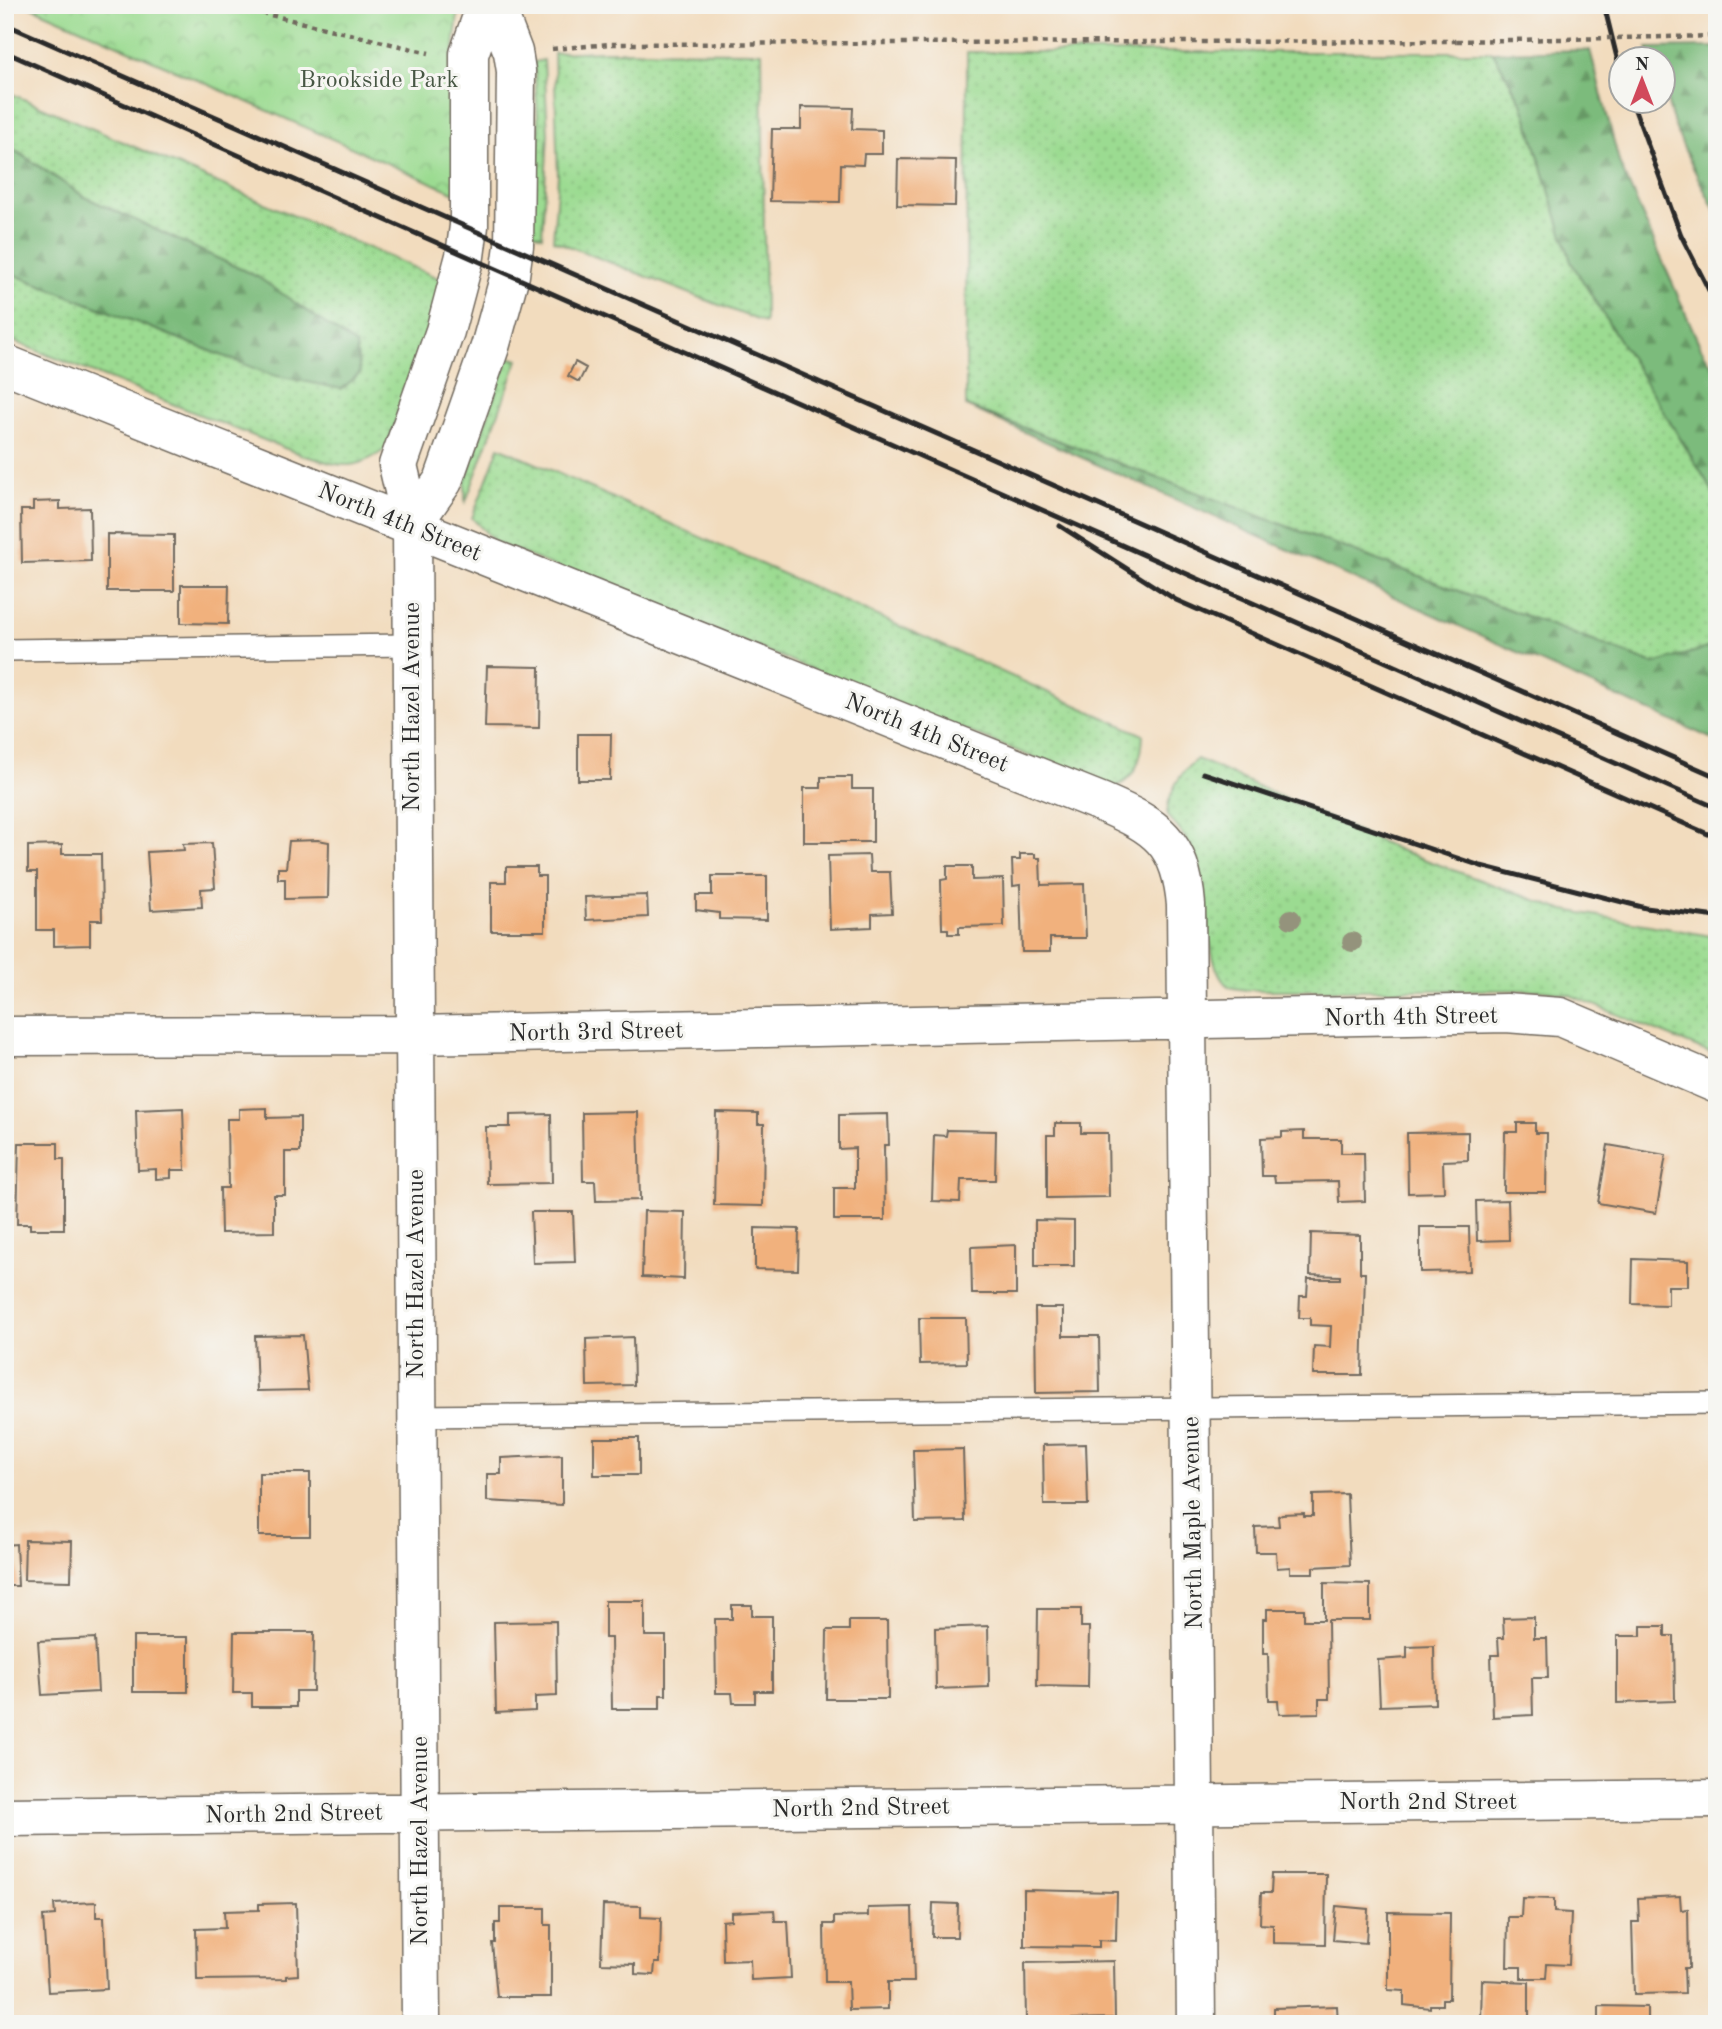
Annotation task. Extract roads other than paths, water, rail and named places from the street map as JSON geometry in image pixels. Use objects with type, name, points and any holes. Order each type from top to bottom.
[{"type":"street","name":"North Hazel Avenue","points":[[421,2024],[412,525],[398,465],[445,331],[465,256],[468,226],[468,54],[486,5]]},
{"type":"street","points":[[412,525],[443,481],[490,347],[514,246],[516,71],[513,52],[495,5]]},
{"type":"street","name":"North 4th Street","points":[[5,365],[412,525],[1144,821],[1174,853],[1184,885],[1188,1021],[1506,1013],[1560,1017],[1717,1084]]},
{"type":"street","name":"North 3rd Street","points":[[5,1036],[413,1035],[1188,1021]]},
{"type":"street","name":"North Maple Avenue","points":[[1188,1021],[1196,2024]]},
{"type":"street","name":"North 2nd Street","points":[[5,1817],[1717,1798]]},
{"type":"lane","points":[[5,650],[411,645]]},
{"type":"lane","points":[[416,1416],[1717,1403]]},
{"type":"railway","points":[[1604,5],[1614,46]]},
{"type":"railway","points":[[5,24],[1717,777]]},
{"type":"railway","points":[[5,52],[1717,808]]},
{"type":"railway","points":[[1637,116],[1681,235],[1717,306]]},
{"type":"railway","points":[[1060,526],[1176,600],[1717,838]]},
{"type":"railway","points":[[1203,773],[1481,866],[1646,908],[1717,917]]},
{"type":"park label","name":"Brookside Park","points":[[379,79]]}]
